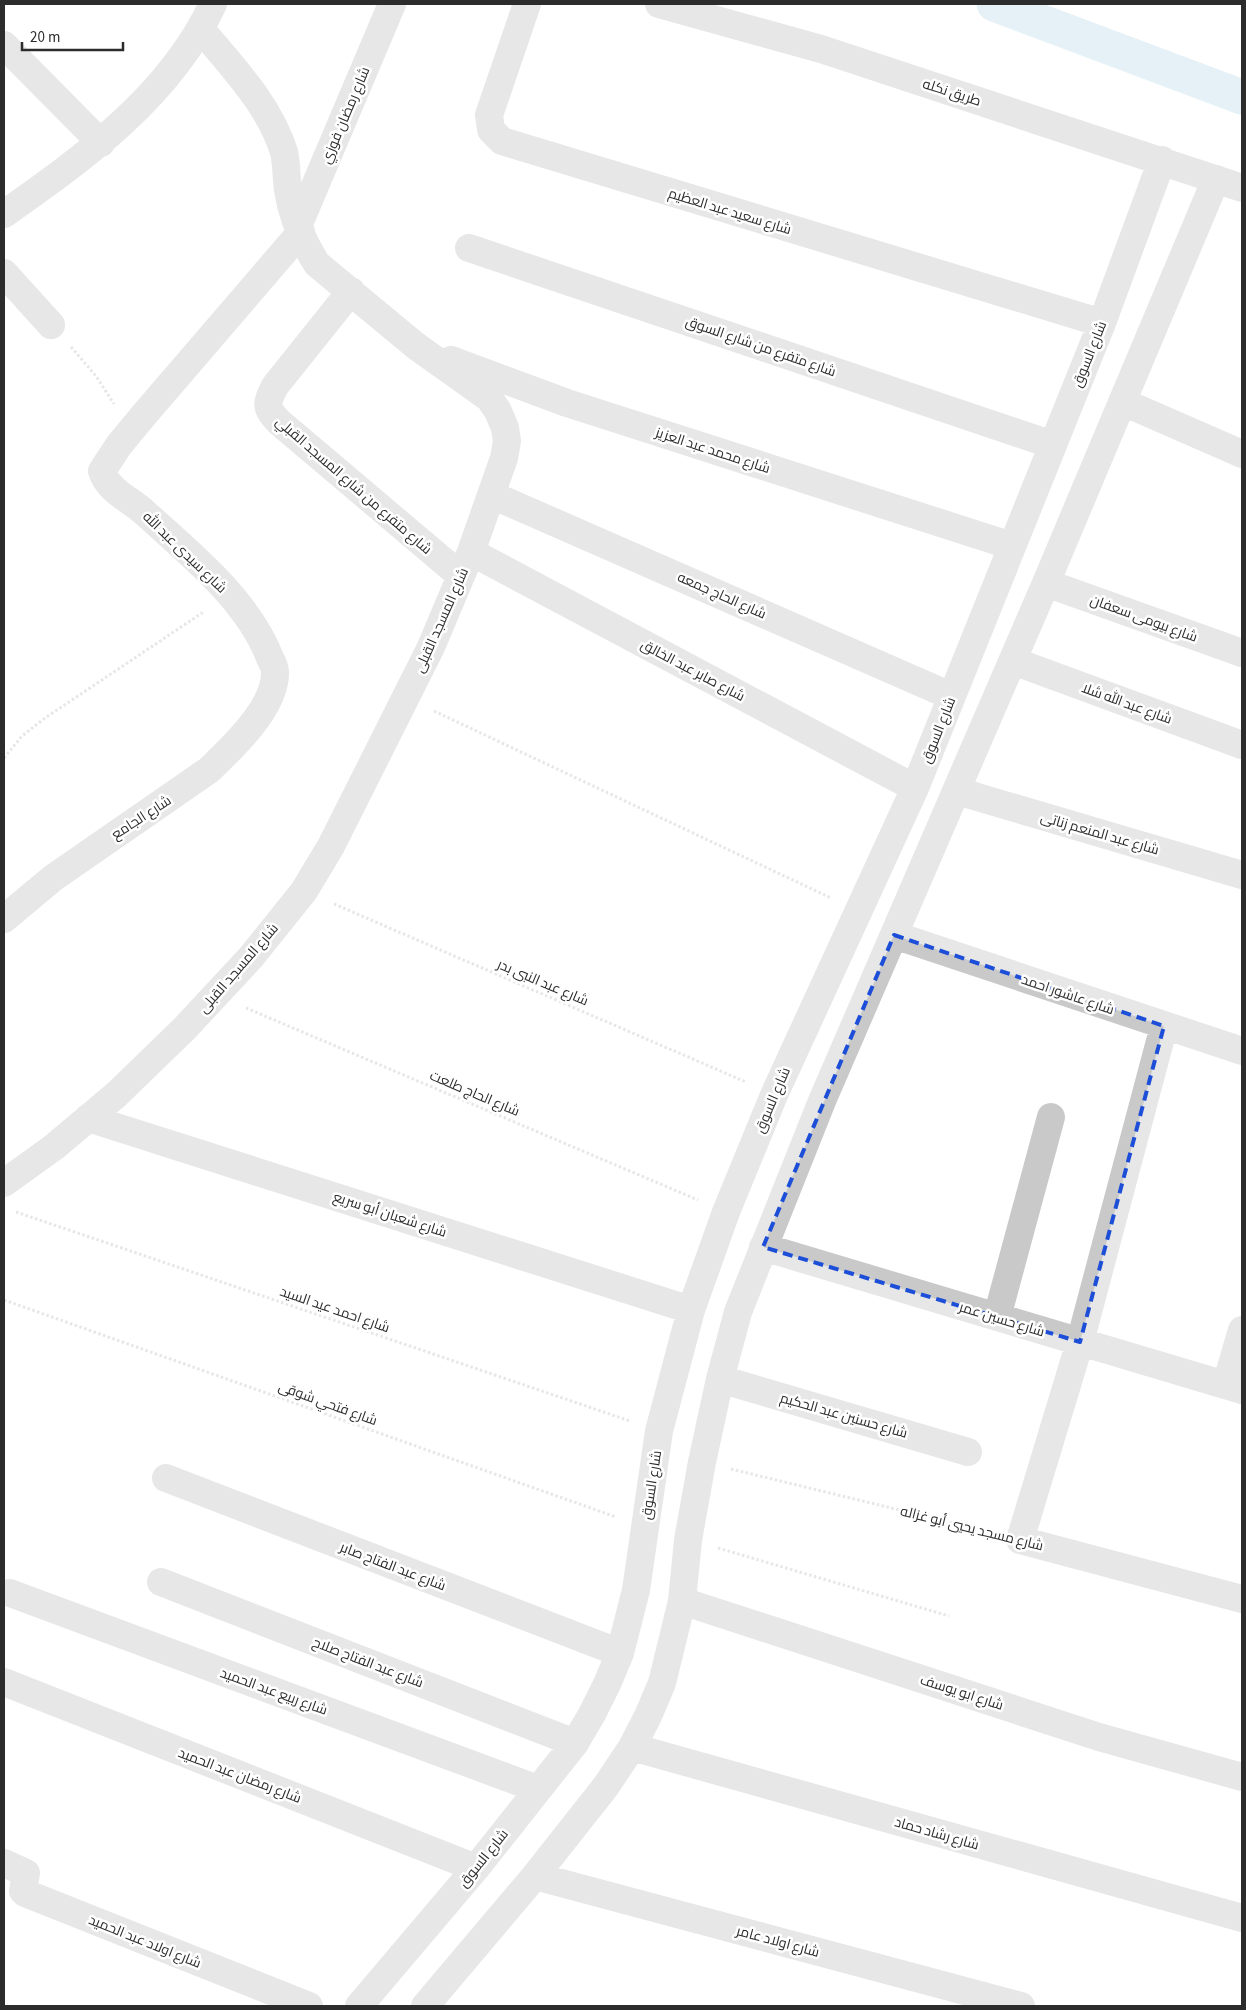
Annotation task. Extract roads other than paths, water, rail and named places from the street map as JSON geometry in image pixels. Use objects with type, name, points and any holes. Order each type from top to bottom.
[{"type":"street","points":[[4,214],[72,167],[121,124],[172,71],[201,29],[213,4]]},
{"type":"street","name":"شارع رمضان فوزي","points":[[299,229],[392,4]]},
{"type":"street","name":"شارع سعيد عبد العظيم","points":[[527,4],[489,115],[491,130],[502,141],[1102,323]]},
{"type":"street","name":"طريق نكله","points":[[659,4],[820,49],[1162,160],[1242,188]]},
{"type":"street","name":"شارع المسجد القبلى","points":[[4,1183],[54,1147],[117,1094],[185,1028],[251,957],[304,891],[331,846],[431,647],[466,564],[492,495],[504,458],[507,441],[505,428],[498,411],[489,398],[416,346],[317,264],[307,248],[299,229],[288,190],[288,170],[283,151],[272,126],[260,102],[201,29]]},
{"type":"street","points":[[4,44],[101,143]]},
{"type":"street","name":"شارع السوق","points":[[360,2006],[476,1868],[575,1743],[592,1714],[620,1653],[636,1590],[659,1431],[691,1310],[726,1212],[774,1095],[915,788],[1102,323],[1162,160]]},
{"type":"street","points":[[425,2006],[535,1876],[606,1786],[632,1747],[648,1716],[662,1683],[682,1601],[688,1540],[702,1462],[720,1379],[738,1312],[822,1101],[1013,661],[1216,179]]},
{"type":"street","name":"شارع سيدى عبد الله","points":[[265,703],[272,691],[276,671],[267,649],[250,620],[230,594],[143,511],[112,488],[105,480],[102,471],[143,416],[299,229]]},
{"type":"street","name":"شارع متفرع من شارع السوق","points":[[468,248],[1053,445]]},
{"type":"street","points":[[4,273],[52,325]]},
{"type":"street","name":"شارع متفرع من شارع المسجد القبلي","points":[[351,291],[275,386],[267,402],[268,407],[279,422],[466,564]]},
{"type":"street","name":"شارع محمد عبد العزيز","points":[[416,346],[567,403],[1012,546]]},
{"type":"street","points":[[1123,402],[1242,454]]},
{"type":"street","name":"شارع الحاج جمعه","points":[[492,495],[951,696]]},
{"type":"street","name":"شارع صابر عبد الخالق","points":[[466,564],[915,788]]},
{"type":"street","name":"شارع بيومى سعفان","points":[[1046,583],[1242,653]]},
{"type":"street","name":"شارع عبد الله شلا","points":[[1013,661],[1242,745]]},
{"type":"street","name":"شارع الجامع","points":[[4,919],[53,878],[208,770],[232,749],[253,724],[265,703]]},
{"type":"street","name":"شارع عبد المنعم زناتى","points":[[957,791],[1242,875]]},
{"type":"street","name":"شارع عاشور احمد","points":[[894,936],[1242,1051]]},
{"type":"street","points":[[1080,1342],[1164,1026]]},
{"type":"street","points":[[996,1317],[1051,1116]]},
{"type":"street","name":"شارع شعبان أبو سريع","points":[[88,1118],[691,1310]]},
{"type":"street","name":"شارع حسين عمر","points":[[763,1247],[1234,1388]]},
{"type":"street","points":[[1234,1388],[1242,1330]]},
{"type":"street","name":"شارع مسجد يحيي أبو غزاله","points":[[1080,1342],[1020,1540],[1242,1599]]},
{"type":"street","name":"شارع حسنين عبد الحكيم","points":[[720,1379],[968,1452]]},
{"type":"street","name":"شارع عبد الفتاح صابر","points":[[166,1478],[620,1653]]},
{"type":"street","name":"شارع عبد الفتاح صلاح","points":[[161,1582],[575,1743]]},
{"type":"street","name":"شارع ربيع عبد الحميد","points":[[10,1593],[538,1789]]},
{"type":"street","name":"شارع ابو يوسف","points":[[682,1601],[1099,1736],[1242,1777]]},
{"type":"street","name":"شارع رمضان عبد الحميد","points":[[4,1682],[476,1868]]},
{"type":"street","name":"شارع رشاد حماد","points":[[632,1747],[1242,1918]]},
{"type":"street","name":"شارع اولاد عبد الحميد","points":[[4,1863],[26,1873],[23,1891],[25,1893],[309,2006]]},
{"type":"street","name":"شارع اولاد عامر","points":[[535,1876],[1021,2006]]},
{"type":"waterway","points":[[994,4],[1242,97]]}]
